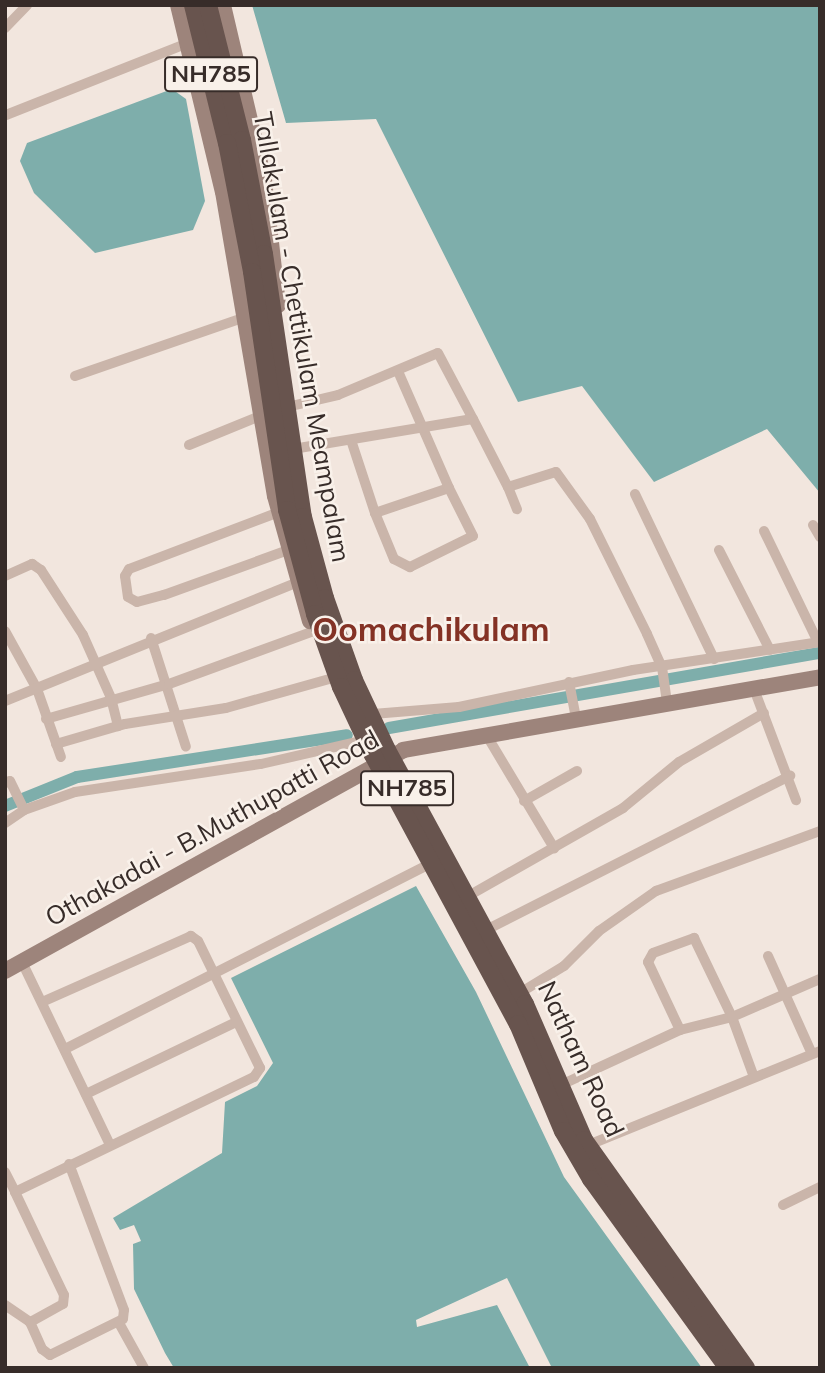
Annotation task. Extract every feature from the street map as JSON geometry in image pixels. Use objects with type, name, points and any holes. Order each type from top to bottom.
[{"type":"highway","name":"Tallakulam - Chettikulam Meampalam","points":[[193,5],[234,141],[264,254],[303,517],[325,598],[354,680],[387,750],[525,1004],[584,1140],[746,1368]]},
{"type":"highway","name":"Tallakulam - Chettikulam Meampalam","points":[[208,5],[234,141],[287,510],[315,614],[338,678],[373,755],[518,1024],[563,1131],[591,1179],[728,1368]]},
{"type":"main road","name":"Natham Road","points":[[178,5],[223,192],[260,416],[279,512],[296,583],[314,631],[361,741],[510,1018],[572,1158],[722,1368]]},
{"type":"main road","name":"Natham Road","points":[[223,5],[271,221],[293,449],[323,582],[373,714],[523,991],[591,1143],[751,1368]]},
{"type":"main road","name":"Othakadai - B.Muthupatti Road","points":[[5,971],[393,754],[436,742],[487,736],[576,718],[665,682],[754,688],[820,677]]},
{"type":"street","points":[[5,27],[27,5]]},
{"type":"street","points":[[6,115],[188,43]]},
{"type":"street","points":[[75,376],[245,317]]},
{"type":"street","points":[[287,407],[338,395],[433,354],[443,355],[517,509]]},
{"type":"street","points":[[351,440],[375,513],[394,559],[410,567],[473,536],[398,371]]},
{"type":"street","points":[[189,445],[260,416]]},
{"type":"street","points":[[293,449],[473,419]]},
{"type":"street","points":[[508,487],[551,470],[560,476],[590,519],[665,682]]},
{"type":"street","points":[[375,513],[449,488]]},
{"type":"street","points":[[635,494],[714,659]]},
{"type":"street","points":[[279,512],[129,569],[124,576],[128,597],[137,602],[164,595],[288,550]]},
{"type":"street","points":[[813,525],[820,537]]},
{"type":"street","points":[[373,714],[459,707],[571,691],[665,682],[714,659],[819,642],[764,531]]},
{"type":"street","points":[[719,550],[770,650]]},
{"type":"street","points":[[5,576],[32,564],[41,570],[66,605],[96,664],[111,698],[118,726]]},
{"type":"street","points":[[5,701],[152,638],[296,583]]},
{"type":"street","points":[[5,631],[10,651],[37,689],[61,757]]},
{"type":"street","points":[[46,719],[111,698],[169,684],[314,631]]},
{"type":"street","points":[[152,638],[169,684],[186,747]]},
{"type":"street","points":[[56,744],[118,726],[178,717],[333,678]]},
{"type":"street","points":[[754,688],[790,776],[796,800]]},
{"type":"street","points":[[571,691],[576,718]]},
{"type":"street","points":[[470,895],[623,808],[679,762],[764,713]]},
{"type":"street","points":[[487,736],[554,848]]},
{"type":"street","points":[[5,822],[23,806],[75,792],[261,764],[361,741]]},
{"type":"street","points":[[524,801],[577,771]]},
{"type":"street","points":[[488,929],[790,776]]},
{"type":"street","points":[[9,781],[23,806]]},
{"type":"street","points":[[523,991],[564,966],[598,931],[656,891],[820,831]]},
{"type":"street","points":[[65,1049],[215,976],[427,865]]},
{"type":"street","points":[[15,1192],[109,1143],[254,1077],[259,1063],[236,1022],[198,941],[186,937],[44,1000]]},
{"type":"street","points":[[680,1030],[648,962],[653,953],[690,938],[698,942],[732,1017],[754,1077]]},
{"type":"street","points":[[591,1143],[816,1053],[768,956]]},
{"type":"street","points":[[22,962],[44,1000],[109,1143]]},
{"type":"street","points":[[563,1084],[680,1030],[732,1017],[820,979]]},
{"type":"street","points":[[86,1094],[236,1022]]},
{"type":"street","points":[[5,1305],[30,1322],[42,1349],[50,1354],[119,1323],[124,1310],[69,1164]]},
{"type":"street","points":[[5,1172],[64,1295],[63,1304],[30,1322]]},
{"type":"street","points":[[783,1205],[820,1187]]},
{"type":"street","points":[[119,1323],[144,1368]]},
{"type":"water","points":[[252,5],[820,5],[820,493],[767,429],[654,482],[582,386],[518,402],[376,119],[286,123]]},
{"type":"water","points":[[172,89],[186,99],[205,201],[193,230],[95,253],[34,193],[20,161],[27,143]]},
{"type":"water","points":[[416,886],[476,992],[564,1177],[702,1368],[552,1368],[507,1278],[416,1320],[417,1327],[497,1305],[530,1368],[174,1368],[165,1353],[134,1289],[133,1244],[141,1241],[134,1225],[120,1230],[113,1218],[222,1153],[225,1102],[257,1086],[273,1063],[231,978]]},
{"type":"waterway","points":[[389,728],[820,653]]},
{"type":"waterway","points":[[5,806],[77,777],[347,735]]},
{"type":"district","name":"Oomachikulam","points":[[431,629]]}]
